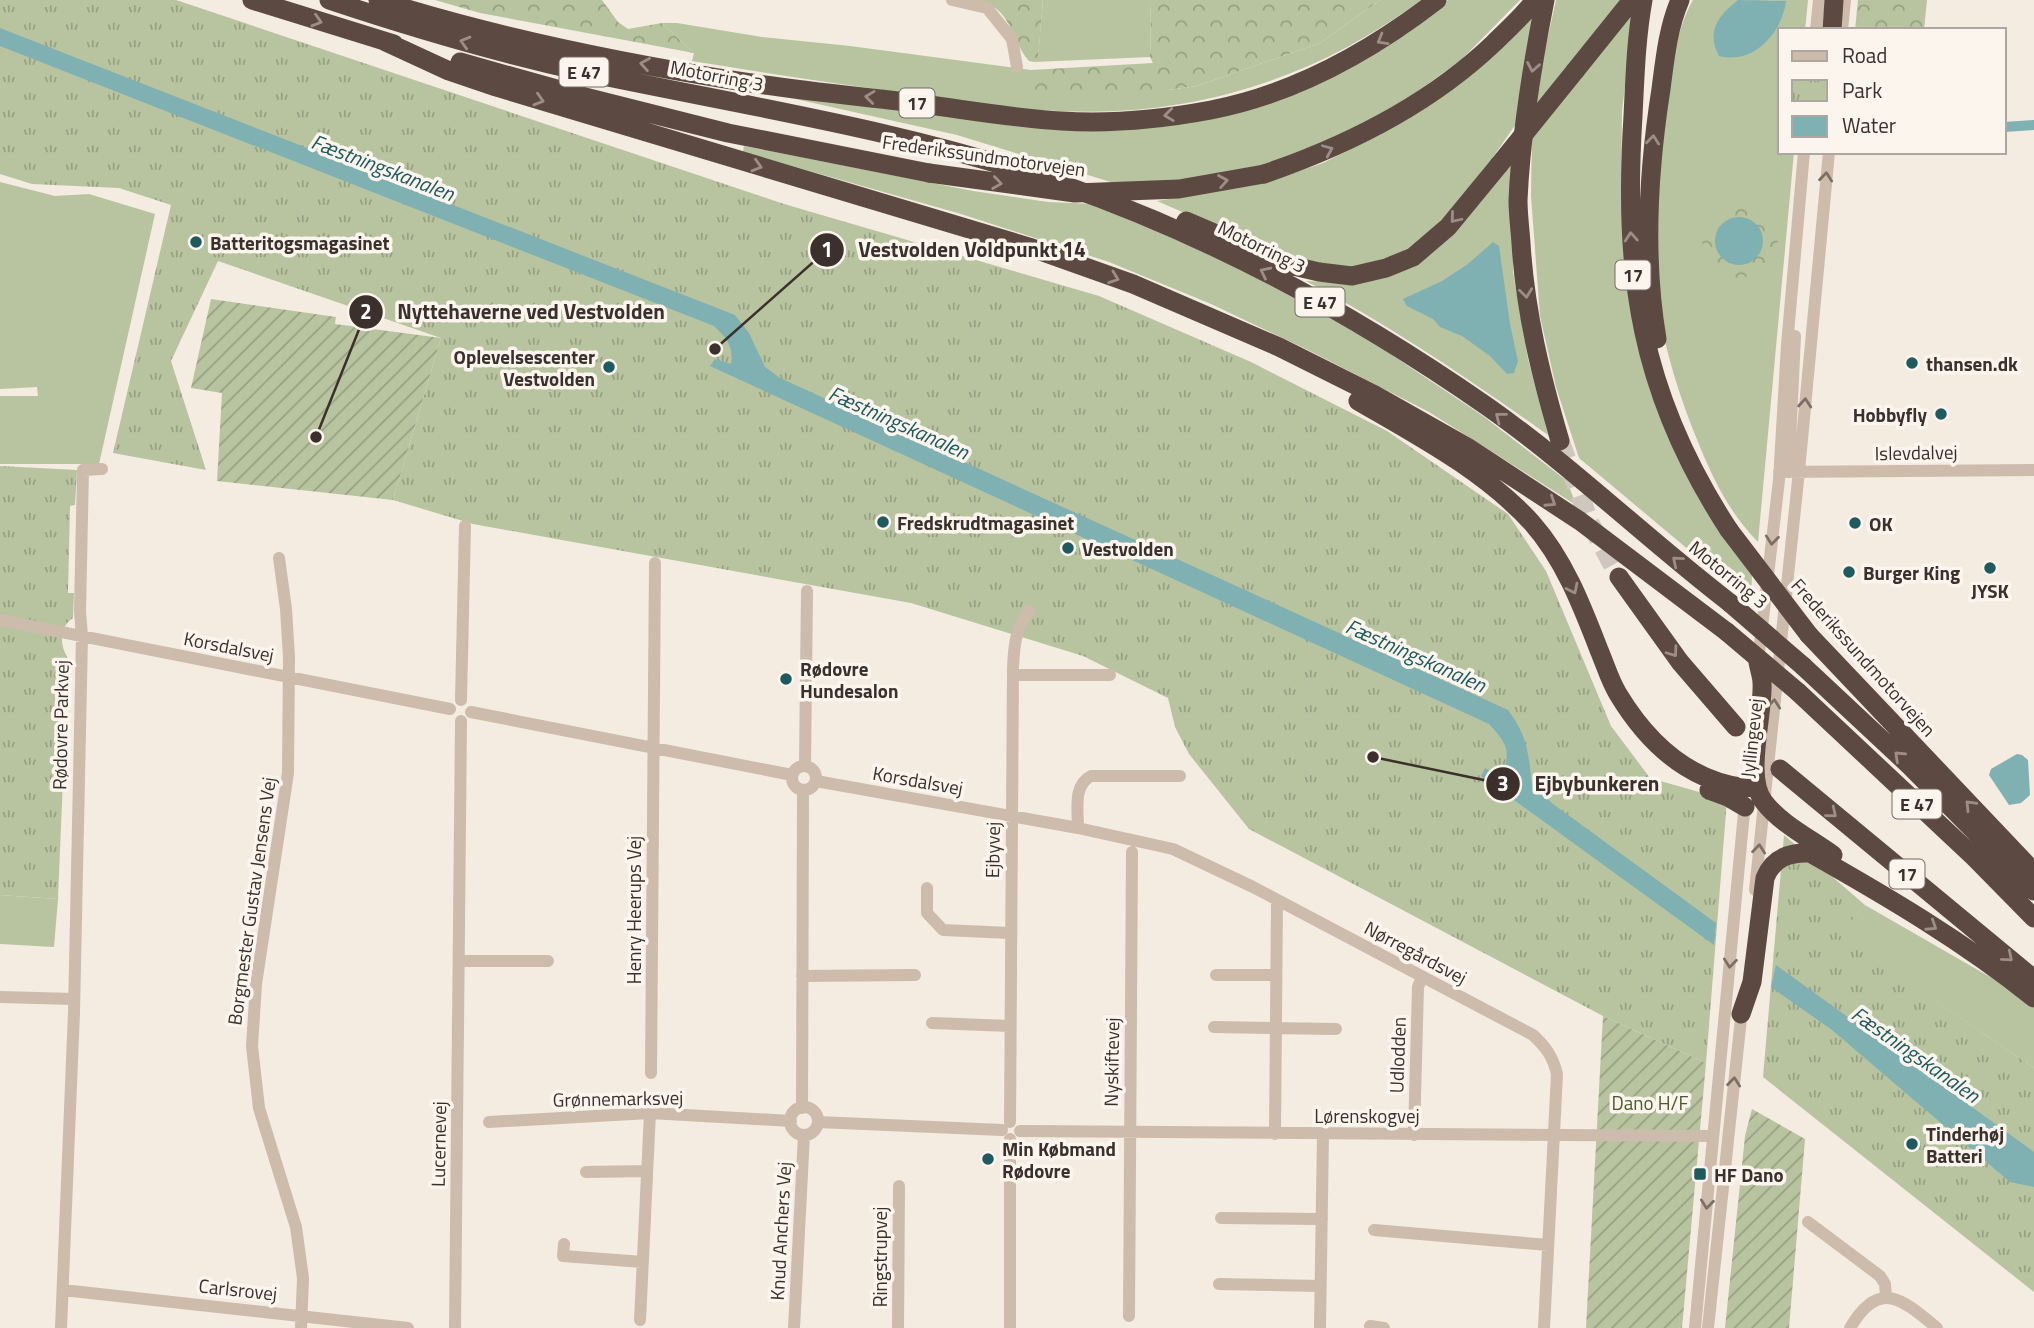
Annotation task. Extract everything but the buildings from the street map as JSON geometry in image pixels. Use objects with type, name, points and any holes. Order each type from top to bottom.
[{"type":"highway","name":"E 47","points":[[252,0],[384,41],[449,71],[496,87],[1029,247],[1133,284],[1279,347],[1375,395],[1467,447],[1580,520],[1727,632],[1798,692],[1974,857],[2034,918]]},
{"type":"highway","name":"Motorring 3","points":[[329,0],[508,54],[584,72],[843,123],[1006,166],[1088,194],[1178,231],[1289,284],[1362,326],[1490,409],[1730,603],[1803,666],[1910,766],[2034,891]]},
{"type":"highway","name":"17","points":[[377,0],[597,56],[746,82],[1063,121],[1159,117],[1211,110],[1262,96],[1311,77],[1356,55],[1399,30],[1437,0]]},
{"type":"highway","name":"Frederikssundmotorvejen","points":[[384,41],[585,97],[728,133],[929,173],[1075,193],[1179,189],[1264,174],[1346,143],[1436,92],[1469,66],[1535,0]]},
{"type":"highway","points":[[1545,0],[1528,91],[1518,202],[1522,264],[1530,321],[1560,441]]},
{"type":"highway","points":[[1006,166],[1108,188],[1289,265],[1352,276],[1386,268],[1413,257],[1448,227],[1632,0]]},
{"type":"highway","name":"Frederikssundmotorvejen","points":[[1643,0],[1637,31],[1629,173],[1629,218],[1634,277],[1639,312],[1657,383],[1687,458],[1729,530],[1809,635],[2034,872]]},
{"type":"highway","points":[[1680,0],[1668,37],[1654,135],[1648,236],[1650,288],[1659,349],[1669,386],[1706,494]]},
{"type":"highway","points":[[1832,28],[1834,0]]},
{"type":"highway","points":[[1279,347],[1356,399],[1433,445],[1494,488],[1532,524],[1561,564],[1584,612],[1617,692],[1618,706],[1634,732],[1661,763],[1690,783],[1728,797],[1759,787]]},
{"type":"highway","points":[[1619,577],[1680,662],[1737,727]]},
{"type":"highway","points":[[1758,662],[1762,684],[1759,787],[1779,816],[1898,903],[1993,965],[2034,998]]},
{"type":"highway","name":"17","points":[[1759,787],[2034,979]]},
{"type":"highway","points":[[1741,1014],[1752,982],[1765,878],[1773,862],[1790,854],[1810,853],[1898,903]]},
{"type":"street","points":[[953,0],[987,8],[1012,39],[1017,67]]},
{"type":"street","points":[[1816,28],[1819,0]]},
{"type":"street","points":[[1842,28],[1845,0]]},
{"type":"street","points":[[1758,662],[1779,472],[1804,154]]},
{"type":"street","name":"Jyllingevej","points":[[1695,1328],[1713,1136],[1799,471],[1829,154]]},
{"type":"street","points":[[1792,287],[1796,332],[1789,463],[1799,471]]},
{"type":"street","name":"Rødovre Parkvej","points":[[61,1328],[74,999],[83,470],[102,469]]},
{"type":"street","name":"Islevdalvej","points":[[1779,472],[2034,470]]},
{"type":"street","points":[[461,700],[465,526]]},
{"type":"street","name":"Borgmester Gustav Jensens Vej","points":[[279,558],[286,609],[289,677],[285,799],[259,960],[252,1046],[259,1108],[296,1227],[303,1278],[302,1322]]},
{"type":"street","name":"Henry Heerups Vej","points":[[651,1073],[655,563]]},
{"type":"street","points":[[806,765],[807,591]]},
{"type":"street","name":"Ejbyvej","points":[[1010,1328],[1013,676],[1014,640],[1029,611]]},
{"type":"street","name":"Korsdalsvej","points":[[0,620],[450,709]]},
{"type":"street","points":[[1013,676],[1110,675]]},
{"type":"street","points":[[466,716],[470,705],[461,700],[454,702],[450,709],[452,716],[466,716],[653,747],[792,775]]},
{"type":"street","name":"Lucernevej","points":[[455,1328],[459,961],[466,716]]},
{"type":"street","points":[[792,775],[797,768],[806,765]]},
{"type":"street","points":[[792,775],[795,785],[803,790],[811,788],[816,781],[816,773],[806,765]]},
{"type":"street","points":[[1078,828],[1078,790],[1084,780],[1091,776],[1180,776]]},
{"type":"street","name":"Korsdalsvej","points":[[816,781],[1012,817]]},
{"type":"street","name":"Jyllingevej","points":[[1708,1328],[1741,1014],[1759,787]]},
{"type":"street","points":[[802,1108],[803,790]]},
{"type":"street","name":"Nørregårdsvej","points":[[1012,817],[1173,849],[1277,900],[1533,1035],[1546,1047],[1554,1060],[1557,1074],[1544,1328]]},
{"type":"street","name":"Nyskiftevej","points":[[1129,1316],[1132,852]]},
{"type":"street","points":[[927,888],[927,913],[943,930],[1010,933]]},
{"type":"street","points":[[1275,1134],[1277,900]]},
{"type":"street","points":[[459,961],[548,961]]},
{"type":"street","points":[[802,976],[915,975]]},
{"type":"street","points":[[1216,975],[1276,975]]},
{"type":"street","name":"Udlodden","points":[[1414,1135],[1418,987],[1422,977]]},
{"type":"street","points":[[0,997],[74,999]]},
{"type":"street","points":[[932,1023],[1010,1026]]},
{"type":"street","points":[[1214,1027],[1336,1028]]},
{"type":"street","points":[[802,1108],[811,1109],[818,1122],[814,1131],[804,1135],[794,1131],[791,1121],[794,1112],[802,1108]]},
{"type":"street","points":[[640,1320],[650,1113]]},
{"type":"street","name":"Grønnemarksvej","points":[[489,1122],[650,1113],[791,1121]]},
{"type":"street","points":[[818,1122],[1010,1130]]},
{"type":"street","name":"Lørenskogvej","points":[[1010,1130],[1713,1136]]},
{"type":"street","points":[[1320,1328],[1323,1134]]},
{"type":"street","name":"Knud Anchers Vej","points":[[794,1328],[804,1135]]},
{"type":"street","points":[[586,1172],[647,1171]]},
{"type":"street","name":"Ringstrupvej","points":[[898,1328],[899,1186]]},
{"type":"street","points":[[1221,1218],[1322,1219]]},
{"type":"street","points":[[1808,1222],[1880,1276],[1885,1284],[1886,1297]]},
{"type":"street","points":[[1374,1230],[1548,1245]]},
{"type":"street","points":[[564,1244],[563,1256],[643,1262]]},
{"type":"street","points":[[1219,1284],[1321,1286]]},
{"type":"street","name":"Carlsrovej","points":[[63,1290],[302,1322],[408,1328]]},
{"type":"street","points":[[1850,1328],[1857,1315],[1869,1303],[1886,1297],[1903,1301],[1937,1328]]},
{"type":"street","points":[[1370,1326],[1384,1328]]},
{"type":"green space","name":"Vestvolden","points":[[0,0],[176,0],[784,204],[1099,296],[1251,362],[1387,431],[1508,514],[1546,571],[1611,726],[1650,778],[1727,800],[1706,1063],[1603,1016],[1249,829],[1189,754],[1175,727],[1168,698],[1083,656],[911,603],[473,524],[393,500],[441,338],[218,261],[171,361],[206,470],[113,453],[171,205],[119,188],[32,184],[0,174]]},
{"type":"green space","points":[[435,0],[602,0],[618,22],[628,29],[662,23],[694,53],[480,13]]},
{"type":"green space","points":[[971,0],[1043,0],[1038,58],[1034,62],[1029,61],[999,11],[990,5]]},
{"type":"green space","points":[[1043,0],[1151,0],[1150,57],[1034,62],[1038,57]]},
{"type":"green space","points":[[1151,0],[1380,0],[1320,43],[1197,86],[1168,90],[1031,91],[1031,70],[1153,63],[1150,57]]},
{"type":"green space","points":[[1380,0],[1421,0],[1338,52],[1295,72],[1250,88],[1204,100],[1156,108],[1108,111],[1041,110],[986,104],[692,61],[694,53],[662,23],[1031,70],[1031,90],[1168,90],[1197,86],[1320,43]]},
{"type":"green space","points":[[1448,0],[1520,0],[1461,60],[1396,107],[1348,135],[1263,167],[1171,181],[1114,183],[957,135],[764,92],[1062,127],[1214,116],[1406,33]]},
{"type":"green space","points":[[1556,0],[1622,0],[1536,107],[1541,68]]},
{"type":"green space","points":[[1693,0],[1808,0],[1805,28],[1778,28],[1778,154],[1794,154],[1758,542],[1730,507],[1704,456],[1674,374],[1658,304],[1654,231],[1659,157],[1675,53]]},
{"type":"green space","points":[[1858,0],[1927,0],[1924,28],[1855,28]]},
{"type":"green space","points":[[1634,9],[1622,111],[1621,203],[1633,321],[1752,575],[1751,602],[1579,458],[1556,387],[1540,316],[1531,196],[1532,134]]},
{"type":"green space","points":[[1536,10],[1520,118],[1491,160],[1442,221],[1407,252],[1347,269],[1293,260],[1157,201],[1266,182],[1323,163],[1381,134]]},
{"type":"green space","points":[[744,146],[973,191],[1048,202],[1095,204],[1164,232],[1244,271],[1365,337],[1483,416],[1567,481],[1576,505],[1429,412],[1211,304],[1109,262],[961,214],[743,152]]},
{"type":"green space","points":[[1514,156],[1513,272],[1528,359],[1548,435],[1429,354],[1306,281],[1349,283],[1381,276]]},
{"type":"green space","points":[[0,182],[55,196],[89,194],[155,214],[99,464],[0,464],[0,396],[38,396],[37,387],[0,389]]},
{"type":"green space","points":[[1745,202],[1769,215],[1777,235],[1777,249],[1772,260],[1757,273],[1742,277],[1728,276],[1707,258],[1703,245],[1704,230],[1723,206]],"holes":[[[1755,223],[1762,234],[1762,246],[1715,247],[1715,235],[1721,224]]]},
{"type":"green space","points":[[211,299],[336,317],[335,324],[441,338],[393,500],[217,481],[222,393],[191,388]]},
{"type":"green space","points":[[0,466],[77,470],[75,505],[70,506],[68,593],[74,593],[73,618],[65,627],[62,637],[68,659],[58,899],[0,895]]},
{"type":"green space","points":[[1784,835],[1865,905],[1839,935],[2034,1068],[2034,1292],[1763,1077]]},
{"type":"green space","points":[[0,895],[58,899],[54,947],[0,944]]},
{"type":"green space","points":[[1865,905],[1997,981],[2034,1008],[2034,1068],[1838,935]]},
{"type":"green space","name":"Dano H/F","points":[[1603,1016],[1706,1063],[1682,1328],[1586,1328]]},
{"type":"green space","points":[[1752,1109],[1805,1139],[1789,1328],[1725,1328],[1745,1136]]},
{"type":"water","points":[[1738,0],[1786,1],[1779,24],[1764,44],[1744,56],[1719,56],[1714,39],[1716,25]]},
{"type":"water","points":[[0,28],[735,315],[749,333],[765,367],[780,378],[1508,710],[1523,737],[1532,784],[1553,804],[1716,923],[1714,945],[1481,776],[1485,768],[1501,777],[1506,761],[1504,743],[1489,724],[710,366],[715,359],[731,364],[732,358],[728,343],[714,326],[0,46]]},
{"type":"water","points":[[1739,217],[1756,224],[1763,241],[1756,258],[1739,265],[1722,258],[1715,241],[1722,224]]},
{"type":"water","points":[[1493,242],[1499,246],[1518,361],[1514,373],[1507,374],[1490,356],[1462,336],[1440,327],[1433,319],[1407,306],[1403,299],[1442,281],[1468,264]]},
{"type":"water","points":[[2017,754],[2028,760],[2030,795],[2021,803],[2009,805],[1989,775],[1991,769]]},
{"type":"water","points":[[1776,965],[2034,1152],[2034,1187],[2010,1182],[1832,1030],[1771,987]]},
{"type":"waterway","points":[[2006,127],[2034,125]]},
{"type":"tunnel","points":[[1560,441],[1590,523],[1619,577]]},
{"type":"place","name":"Batteritogsmagasinet","points":[[196,242]]},
{"type":"place","name":"Vestvolden Voldpunkt 14","points":[[715,349]]},
{"type":"place","name":"thansen.dk","points":[[1912,363]]},
{"type":"place","name":"Oplevelsescenter Vestvolden","points":[[609,367]]},
{"type":"place","name":"Hobbyfly","points":[[1941,414]]},
{"type":"place","name":"Nyttehaverne ved Vestvolden","points":[[316,437]]},
{"type":"place","name":"Fredskrudtmagasinet","points":[[883,522]]},
{"type":"place","name":"OK","points":[[1855,523]]},
{"type":"place","name":"Vestvolden","points":[[1068,548]]},
{"type":"place","name":"JYSK","points":[[1990,568]]},
{"type":"place","name":"Burger King","points":[[1849,572]]},
{"type":"place","name":"Rødovre Hundesalon","points":[[786,679]]},
{"type":"place","name":"Ejbybunkeren","points":[[1373,757]]},
{"type":"place","name":"Tinderhøj Batteri","points":[[1912,1144]]},
{"type":"place","name":"Min Købmand Rødovre","points":[[988,1159]]},
{"type":"place","name":"HF Dano","points":[[1700,1174]]},
{"type":"water label","name":"Fæstningskanalen","points":[[383,167]]},
{"type":"water label","name":"Fæstningskanalen","points":[[899,422]]},
{"type":"water label","name":"Fæstningskanalen","points":[[1416,655]]},
{"type":"water label","name":"Fæstningskanalen","points":[[1916,1054]]}]
